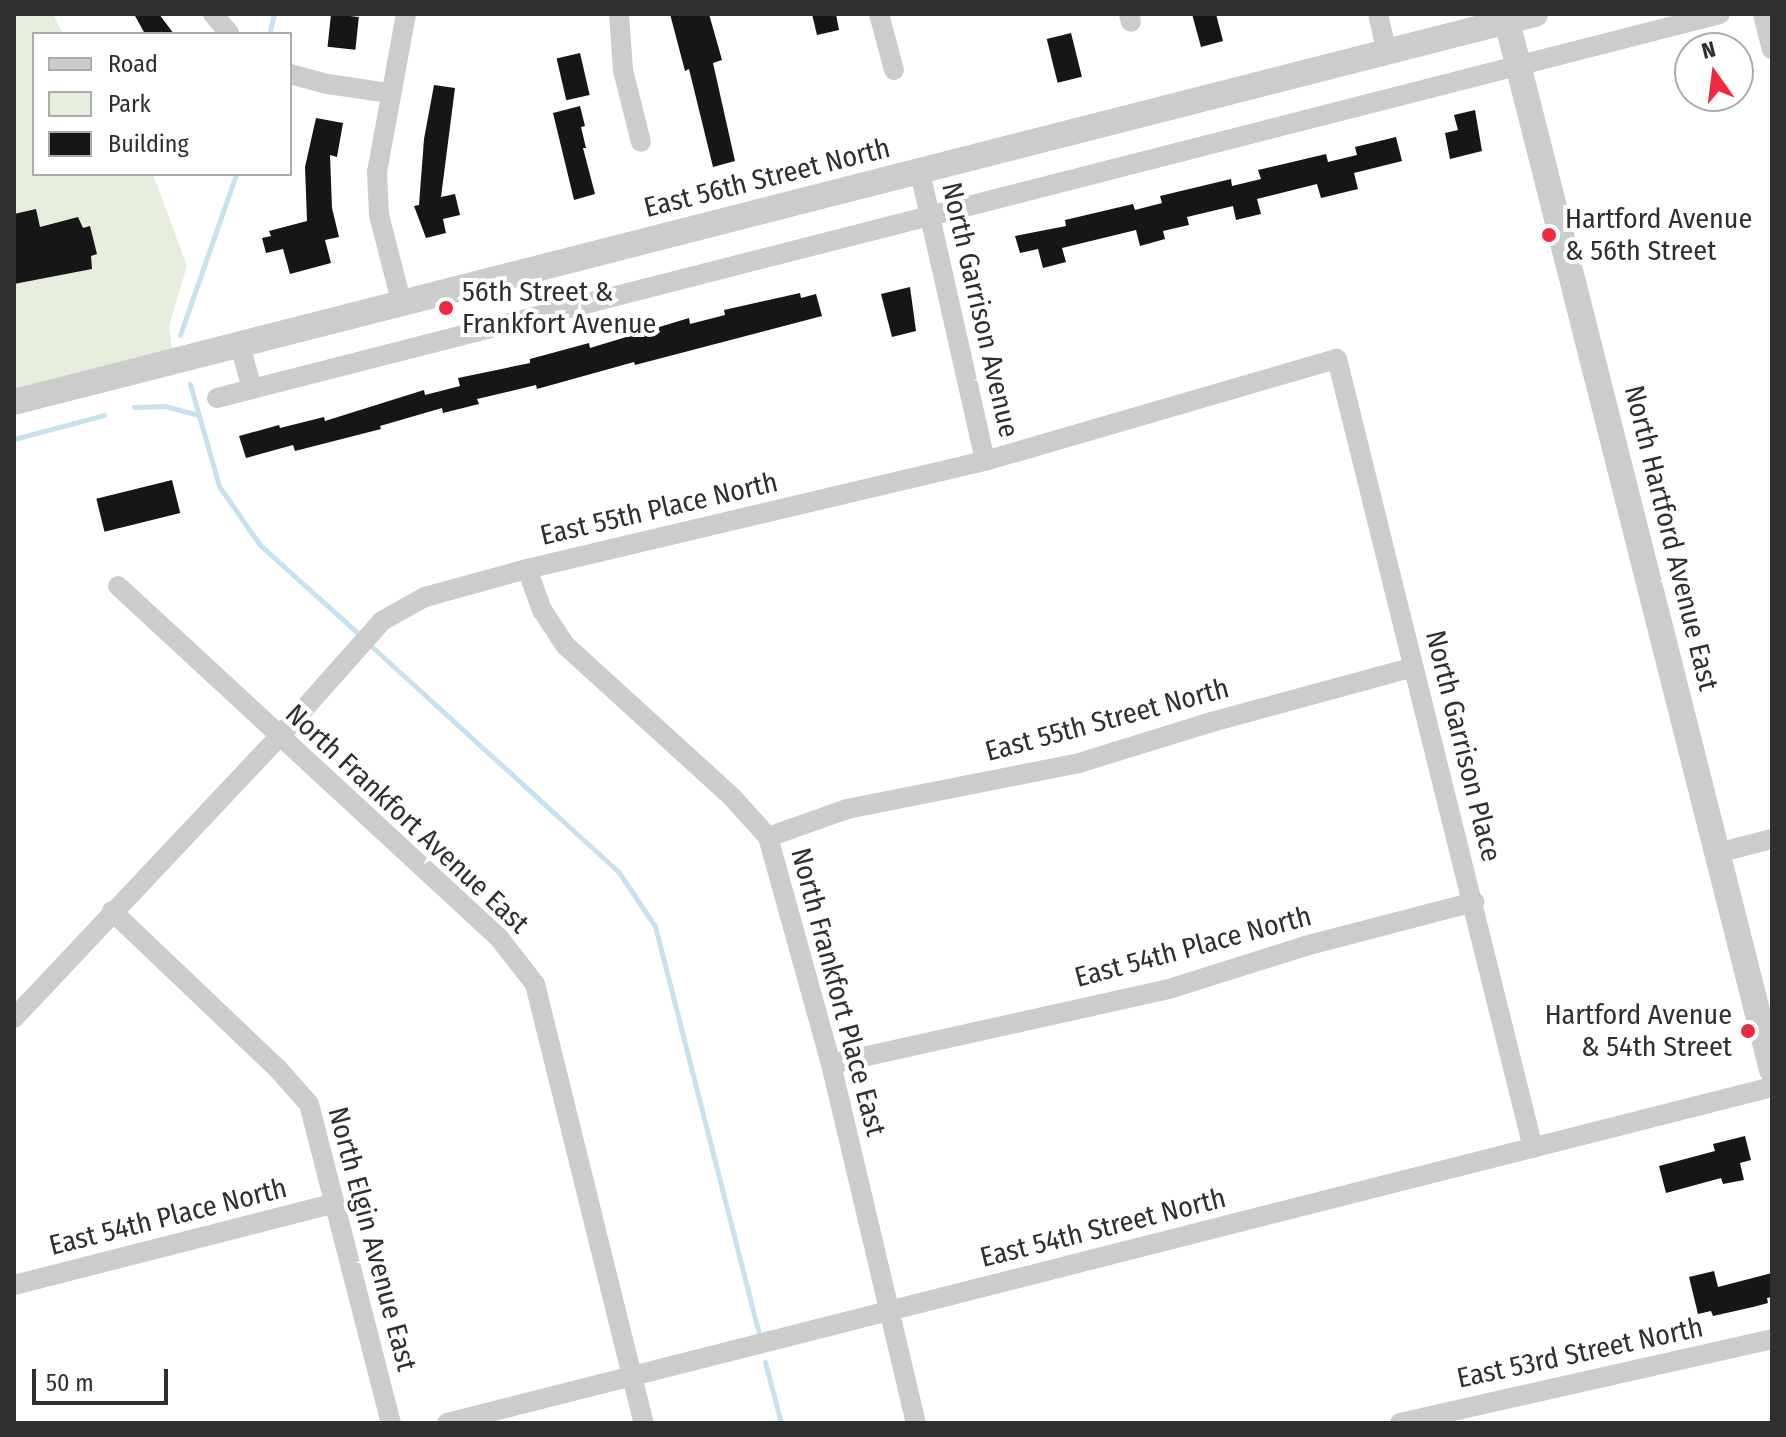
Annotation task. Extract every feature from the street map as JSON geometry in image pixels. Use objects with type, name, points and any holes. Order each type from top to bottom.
[{"type":"street","points":[[213,14],[228,32]]},
{"type":"street","points":[[402,305],[379,215],[377,172],[389,93],[406,14]]},
{"type":"street","points":[[619,14],[623,70],[641,142]]},
{"type":"street","points":[[879,14],[894,70]]},
{"type":"street","points":[[1378,14],[1387,52]]},
{"type":"street","name":"East 56th Street North","points":[[14,402],[1535,14]]},
{"type":"street","points":[[217,398],[1720,14]]},
{"type":"street","points":[[1763,14],[1772,49]]},
{"type":"street","name":"North Hartford Avenue East","points":[[1507,21],[1772,1070]]},
{"type":"street","points":[[292,75],[328,84],[389,93]]},
{"type":"street","name":"North Garrison Avenue","points":[[920,172],[985,461]]},
{"type":"street","points":[[240,345],[252,389]]},
{"type":"street","name":"East 55th Place North","points":[[112,911],[279,737],[382,621],[425,597],[527,569],[985,461],[1337,359]]},
{"type":"street","name":"North Garrison Place","points":[[1337,359],[1533,1148]]},
{"type":"street","name":"North Frankfort Place East","points":[[527,569],[542,610],[565,645],[732,797],[768,837],[831,1064],[916,1423]]},
{"type":"street","name":"North Frankfort Avenue East","points":[[118,586],[499,938],[535,984],[644,1423]]},
{"type":"street","name":"East 55th Street North","points":[[768,837],[847,809],[1079,763],[1208,723],[1414,667]]},
{"type":"street","points":[[1717,853],[1772,839]]},
{"type":"street","name":"East 54th Place North","points":[[831,1064],[1169,989],[1305,946],[1474,902]]},
{"type":"street","points":[[14,1018],[112,911]]},
{"type":"street","name":"North Elgin Avenue East","points":[[112,911],[277,1068],[309,1104],[391,1423]]},
{"type":"street","name":"East 54th Street North","points":[[447,1423],[1772,1087]]},
{"type":"street","name":"East 54th Place North","points":[[14,1285],[335,1203]]},
{"type":"street","name":"East 53rd Street North","points":[[1400,1423],[1772,1339]]},
{"type":"green space","points":[[14,14],[53,14],[62,32],[32,32],[32,176],[154,176],[187,266],[169,326],[172,349],[14,389]]},
{"type":"building","points":[[134,14],[159,14],[172,32],[144,32]]},
{"type":"building","points":[[331,14],[359,17],[355,50],[328,47]]},
{"type":"building","points":[[670,14],[709,14],[722,60],[713,63],[735,161],[713,167],[689,69],[685,71]]},
{"type":"building","points":[[812,14],[836,14],[839,30],[817,35]]},
{"type":"building","points":[[1192,14],[1216,14],[1223,41],[1201,47]]},
{"type":"building","points":[[1071,33],[1082,77],[1058,83],[1047,39]]},
{"type":"building","points":[[580,53],[590,95],[566,100],[557,58]]},
{"type":"building","points":[[434,85],[455,88],[441,197],[455,194],[460,215],[443,219],[446,233],[426,238],[414,206],[419,205],[424,139]]},
{"type":"building","points":[[580,106],[585,126],[581,127],[586,148],[583,148],[595,194],[574,200],[553,113]]},
{"type":"building","points":[[1475,110],[1482,151],[1450,159],[1445,133],[1458,130],[1454,115]]},
{"type":"building","points":[[316,118],[343,123],[337,157],[330,155],[332,208],[339,237],[325,240],[331,263],[290,274],[283,249],[266,253],[262,238],[271,236],[269,231],[307,221],[305,167]]},
{"type":"building","points":[[1396,137],[1402,161],[1354,173],[1358,189],[1321,198],[1317,184],[1257,199],[1261,214],[1236,220],[1233,206],[1187,217],[1189,225],[1163,231],[1165,239],[1140,246],[1136,230],[1062,248],[1066,262],[1043,268],[1038,249],[1020,253],[1015,236],[1066,226],[1065,220],[1133,204],[1135,210],[1162,203],[1160,196],[1231,179],[1232,186],[1261,179],[1258,170],[1326,154],[1328,162],[1357,155],[1355,147]]},
{"type":"building","points":[[36,209],[40,227],[78,217],[83,228],[90,226],[97,254],[91,256],[92,269],[14,284],[14,214]]},
{"type":"building","points":[[910,287],[916,331],[892,337],[881,294]]},
{"type":"building","points":[[800,293],[801,298],[816,294],[822,316],[537,389],[536,385],[477,399],[479,404],[443,413],[442,408],[380,426],[381,429],[295,451],[293,445],[246,458],[239,436],[324,417],[325,421],[424,390],[425,395],[460,386],[458,378],[530,363],[530,359],[589,343],[590,348],[689,318],[690,324],[725,315],[724,310]]},
{"type":"building","points":[[172,480],[180,513],[105,532],[96,499]]},
{"type":"building","points":[[1745,1136],[1751,1160],[1740,1163],[1744,1180],[1723,1184],[1721,1178],[1666,1193],[1659,1166],[1715,1151],[1713,1144]]},
{"type":"building","points":[[1714,1271],[1718,1287],[1772,1273],[1772,1297],[1767,1298],[1768,1303],[1753,1307],[1713,1316],[1711,1311],[1698,1314],[1689,1277]]},
{"type":"waterway","points":[[270,32],[274,14]]},
{"type":"waterway","points":[[180,335],[235,176]]},
{"type":"waterway","points":[[190,384],[219,486],[260,545],[362,637]]},
{"type":"waterway","points":[[134,407],[165,406],[198,415]]},
{"type":"waterway","points":[[14,439],[104,415]]},
{"type":"waterway","points":[[369,644],[618,871],[655,926],[758,1331]]},
{"type":"waterway","points":[[765,1362],[781,1423]]},
{"type":"place","name":"Hartford Avenue & 56th Street","points":[[1549,235]]},
{"type":"place","name":"56th Street & Frankfort Avenue","points":[[446,308]]},
{"type":"place","name":"Hartford Avenue & 54th Street","points":[[1748,1031]]}]
